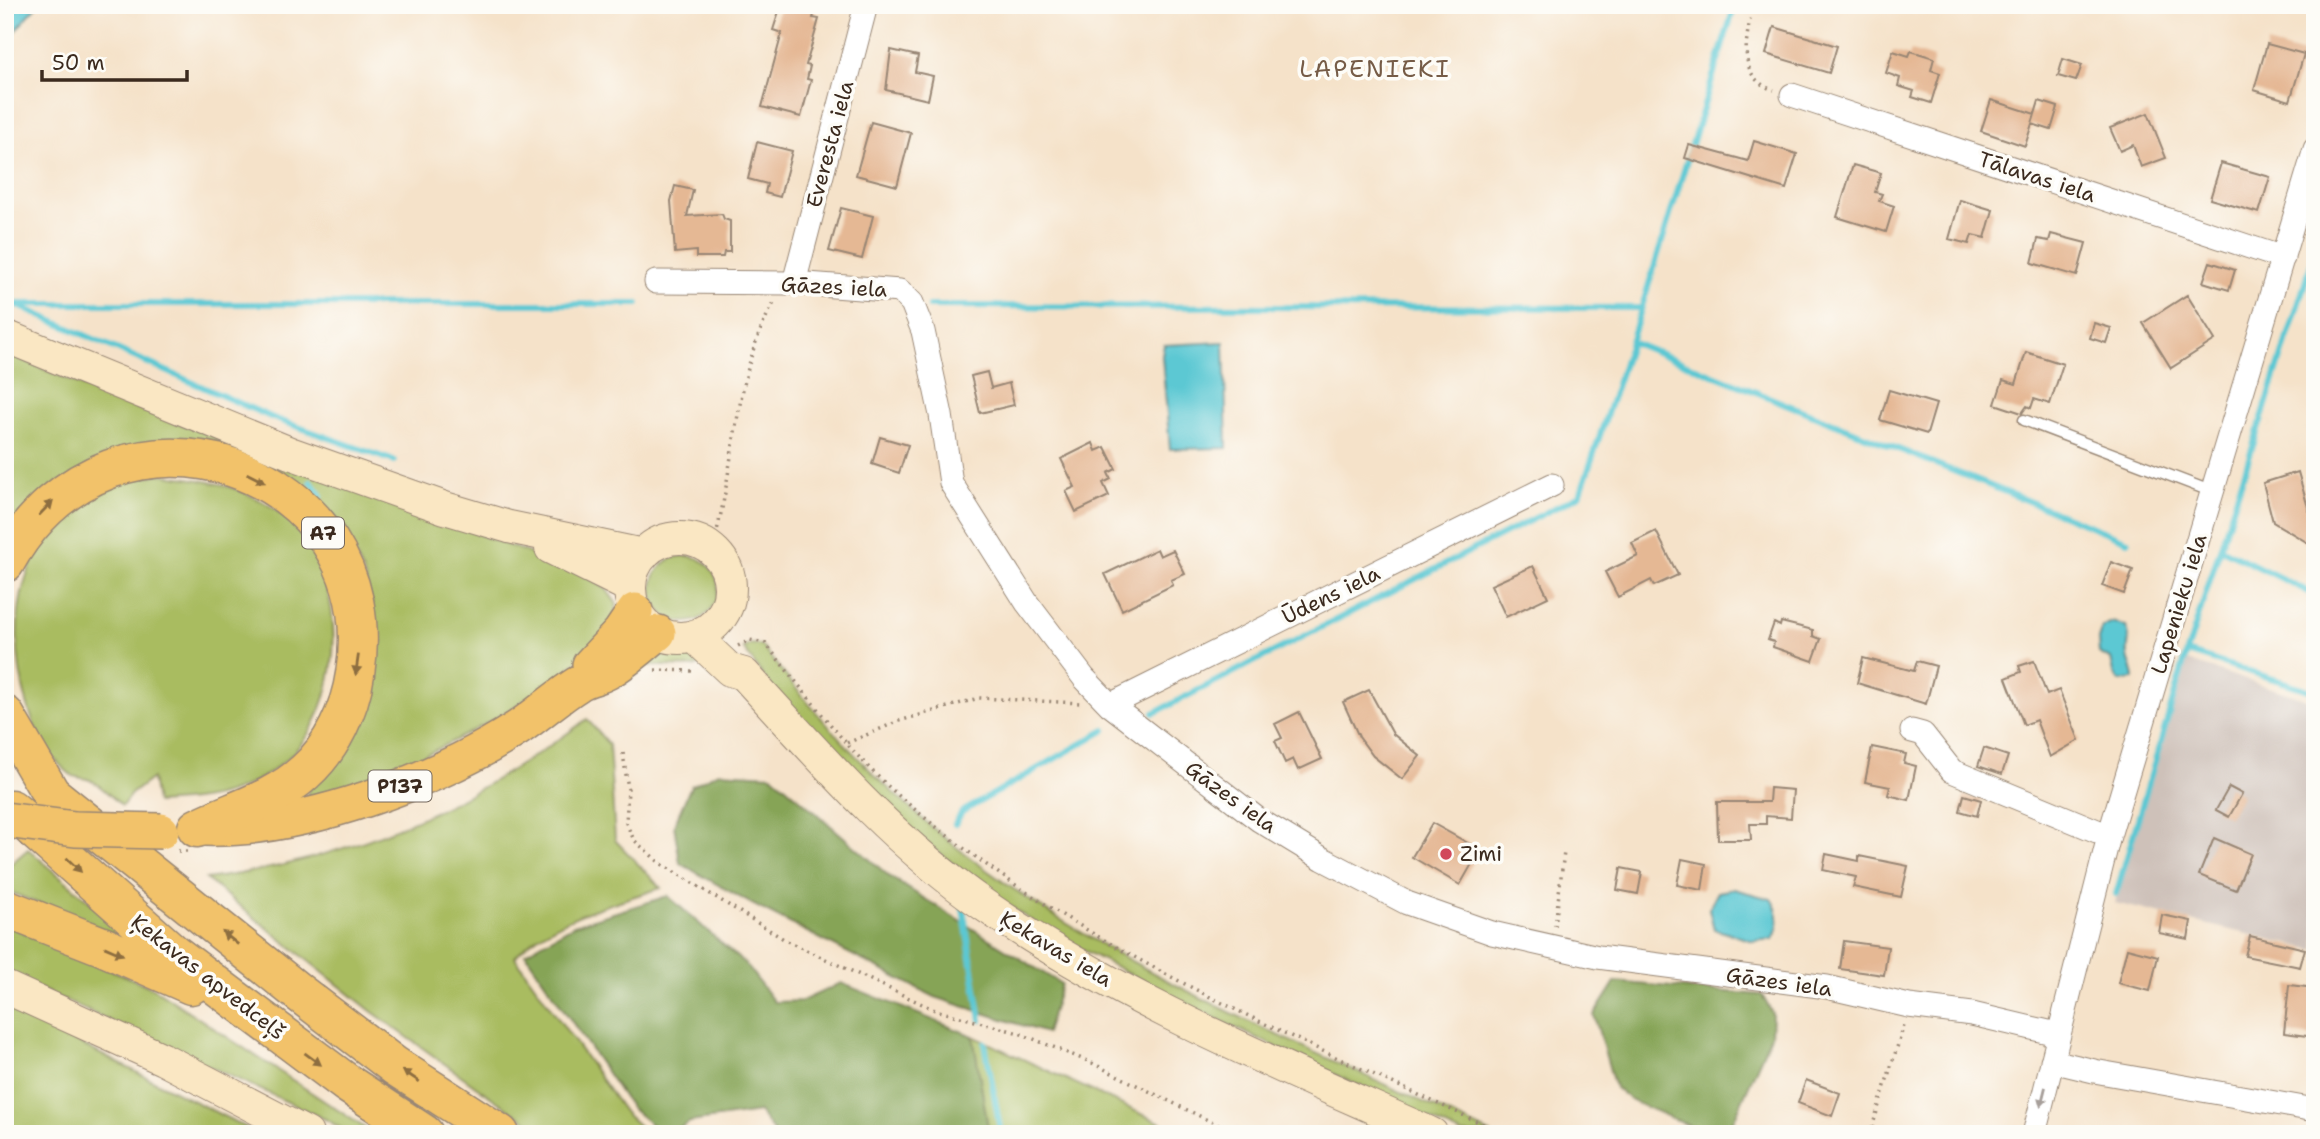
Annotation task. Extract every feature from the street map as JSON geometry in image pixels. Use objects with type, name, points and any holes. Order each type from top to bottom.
[{"type":"highway","name":"A7","points":[[5,563],[31,524],[58,496],[93,474],[159,456],[180,456],[218,463],[248,474],[291,499],[324,535],[341,562],[357,626],[359,655],[355,678],[341,722],[306,772],[268,797],[179,830]]},
{"type":"highway","points":[[5,715],[51,794]]},
{"type":"highway","points":[[5,749],[51,794],[298,992],[396,1066],[500,1134]]},
{"type":"highway","name":"Ķekavas apvedceļš","points":[[5,804],[133,919],[258,1018],[348,1084],[424,1134]]},
{"type":"highway","points":[[5,908],[159,970],[258,1018]]},
{"type":"main road","points":[[5,336],[290,453],[445,508],[509,527],[643,555]]},
{"type":"main road","points":[[509,527],[641,610],[674,638],[695,637],[707,632],[723,615]]},
{"type":"main road","points":[[641,610],[632,573],[653,545],[669,539],[687,538],[712,549]]},
{"type":"main road","name":"Ķekavas iela","points":[[712,549],[727,569],[731,586],[723,615],[728,640],[741,660],[896,833],[982,904],[1059,955],[1199,1028],[1432,1134]]},
{"type":"main road","name":"P137","points":[[5,820],[75,829],[232,829],[367,799],[454,762],[516,729],[580,683],[607,672],[641,610]]},
{"type":"main road","name":"Ķekavas iela","points":[[695,637],[730,670],[742,659]]},
{"type":"main road","points":[[5,987],[163,1059],[307,1134]]},
{"type":"street","name":"Everesta iela","points":[[790,283],[866,5]]},
{"type":"street","name":"Tālavas iela","points":[[1792,95],[2283,258]]},
{"type":"street","name":"Lapenieku iela","points":[[2034,1134],[2057,1034],[2109,836],[2315,149]]},
{"type":"street","name":"Gāzes iela","points":[[656,282],[790,283],[900,290],[912,303],[923,331],[951,483],[1027,603],[1084,678],[1110,705],[1259,820],[1323,859],[1407,903],[1492,933],[1598,957],[1827,987],[1909,1006],[1972,1014],[2057,1034]]},
{"type":"street","name":"Ūdens iela","points":[[1110,705],[1552,485]]},
{"type":"street","points":[[1912,731],[1923,734],[1952,771],[2109,836]]},
{"type":"street","points":[[2052,1061],[2094,1071],[2315,1110]]},
{"type":"lane","points":[[2024,420],[2213,492]]},
{"type":"path","points":[[1754,5],[1746,33],[1745,54],[1751,74],[1765,87]]},
{"type":"path","points":[[712,549],[723,515],[738,415],[761,324],[790,283]]},
{"type":"path","points":[[742,659],[750,639],[765,643],[847,744],[889,787],[963,848],[1064,917],[1170,976],[1504,1134]]},
{"type":"path","points":[[847,744],[899,721],[979,698],[1110,705]]},
{"type":"path","points":[[623,753],[628,789],[626,823],[634,840],[660,863],[787,941],[935,1010],[1019,1033],[1092,1063],[1236,1134]]},
{"type":"path","points":[[1552,947],[1564,852]]},
{"type":"path","points":[[1870,1134],[1909,1006]]},
{"type":"shaded area","points":[[2187,661],[2315,702],[2315,950],[2115,903]]},
{"type":"green space","points":[[5,352],[103,395],[583,573],[606,589],[617,604],[605,632],[575,663],[534,694],[484,724],[382,773],[338,789],[306,796],[373,657],[372,604],[363,571],[329,511],[308,492],[170,441],[5,533]]},
{"type":"green space","points":[[159,474],[203,480],[242,492],[270,506],[296,528],[315,557],[327,590],[333,627],[332,663],[324,699],[310,731],[289,757],[273,770],[243,788],[211,797],[176,802],[156,803],[152,778],[131,794],[122,806],[94,782],[70,774],[41,742],[28,706],[20,669],[17,632],[21,596],[32,562],[50,531],[77,505],[112,485]]},
{"type":"green space","points":[[685,556],[698,558],[713,571],[718,589],[716,602],[703,617],[685,622],[672,620],[657,607],[652,589],[654,576],[667,561]]},
{"type":"green space","points":[[752,644],[762,646],[836,735],[920,817],[983,867],[1050,913],[1194,994],[1492,1134],[1461,1134],[1225,1023],[1052,934],[1006,904],[902,825],[778,696],[743,648]]},
{"type":"green space","points":[[663,647],[695,649],[709,661],[694,667],[639,665]]},
{"type":"green space","points":[[587,719],[609,745],[615,840],[661,888],[563,922],[545,932],[515,957],[625,1113],[648,1134],[548,1134],[495,1100],[371,1011],[206,879],[309,858],[359,843],[407,824],[500,777]]},
{"type":"green space","points":[[719,772],[772,775],[890,877],[1061,984],[1046,1033],[935,997],[752,904],[680,863],[674,825],[691,786]]},
{"type":"green space","points":[[28,849],[124,931],[124,938],[5,890],[5,869]]},
{"type":"green space","points":[[668,896],[747,966],[774,1002],[802,1001],[841,983],[973,1036],[989,1134],[775,1134],[759,1112],[690,1122],[670,1134],[663,1134],[631,1108],[525,953],[574,925]]},
{"type":"green space","points":[[5,924],[153,988],[374,1134],[350,1134],[327,1120],[5,973]]},
{"type":"green space","points":[[1615,982],[1762,995],[1772,1013],[1771,1035],[1732,1124],[1708,1134],[1632,1101],[1615,1088],[1594,1015]]},
{"type":"green space","points":[[5,1006],[259,1134],[5,1134]]},
{"type":"green space","points":[[973,1036],[1185,1134],[989,1134]]},
{"type":"water","points":[[5,5],[37,5],[5,44]]},
{"type":"water","points":[[1224,342],[1227,448],[1170,449],[1162,356],[1164,345]]},
{"type":"water","points":[[2112,622],[2126,627],[2128,631],[2128,656],[2134,679],[2120,681],[2114,673],[2111,659],[2099,653],[2098,639],[2102,627]]},
{"type":"water","points":[[1734,889],[1771,899],[1778,919],[1773,939],[1753,941],[1714,929],[1709,909],[1718,892]]},
{"type":"building","points":[[781,5],[817,5],[813,18],[819,19],[806,65],[810,66],[807,79],[811,80],[801,117],[762,107],[782,33],[773,30]]},
{"type":"building","points":[[1774,27],[1837,46],[1829,73],[1766,54]]},
{"type":"building","points":[[2267,44],[2304,54],[2290,101],[2254,90]]},
{"type":"building","points":[[891,50],[918,56],[915,72],[933,76],[928,100],[886,90]]},
{"type":"building","points":[[1893,51],[1909,56],[1911,51],[1934,58],[1931,70],[1940,73],[1931,103],[1912,97],[1914,91],[1898,86],[1900,78],[1886,73]]},
{"type":"building","points":[[2063,59],[2082,65],[2076,81],[2058,76]]},
{"type":"building","points":[[1991,100],[2035,114],[2025,146],[1981,131]]},
{"type":"building","points":[[2039,101],[2058,107],[2051,130],[2032,124]]},
{"type":"building","points":[[2148,113],[2166,158],[2141,167],[2133,145],[2120,151],[2110,128]]},
{"type":"building","points":[[871,122],[911,133],[897,186],[856,175]]},
{"type":"building","points":[[1754,141],[1797,154],[1786,189],[1685,158],[1689,145],[1748,161]]},
{"type":"building","points":[[757,142],[792,151],[780,197],[765,193],[767,184],[748,179]]},
{"type":"building","points":[[2221,163],[2270,177],[2259,213],[2210,199]]},
{"type":"building","points":[[1853,165],[1881,173],[1875,192],[1882,194],[1879,201],[1894,206],[1886,232],[1837,217]]},
{"type":"building","points":[[675,186],[693,190],[687,216],[722,214],[724,219],[730,221],[730,252],[724,252],[723,257],[696,257],[696,251],[675,253],[671,201]]},
{"type":"building","points":[[1960,200],[1993,210],[1985,238],[1972,235],[1969,244],[1949,239]]},
{"type":"building","points":[[841,208],[873,216],[862,259],[829,251]]},
{"type":"building","points":[[2051,234],[2086,243],[2077,276],[2032,263],[2038,239],[2049,241]]},
{"type":"building","points":[[2210,262],[2235,270],[2229,290],[2203,282]]},
{"type":"building","points":[[2187,295],[2215,340],[2171,368],[2143,323]]},
{"type":"building","points":[[2094,323],[2111,328],[2106,343],[2090,338]]},
{"type":"building","points":[[2026,352],[2063,364],[2050,404],[2034,399],[2031,408],[2027,406],[2022,413],[1995,404],[2003,380],[2016,384]]},
{"type":"building","points":[[987,372],[991,388],[1009,383],[1014,405],[980,413],[971,376]]},
{"type":"building","points":[[1889,390],[1936,404],[1927,434],[1880,420]]},
{"type":"building","points":[[880,437],[908,445],[899,473],[872,464]]},
{"type":"building","points":[[1093,443],[1096,451],[1105,447],[1116,469],[1108,473],[1111,479],[1103,483],[1109,496],[1076,512],[1066,491],[1075,487],[1061,459]]},
{"type":"building","points":[[2298,472],[2309,511],[2315,514],[2315,547],[2273,522],[2263,483]]},
{"type":"building","points":[[1656,531],[1678,575],[1654,586],[1651,580],[1618,597],[1605,572],[1638,556],[1632,543]]},
{"type":"building","points":[[1157,549],[1160,556],[1173,550],[1185,574],[1171,580],[1173,585],[1122,610],[1105,574]]},
{"type":"building","points":[[2111,562],[2133,570],[2124,594],[2102,586]]},
{"type":"building","points":[[1533,566],[1548,597],[1506,617],[1491,585]]},
{"type":"building","points":[[1781,622],[1813,630],[1813,636],[1821,639],[1813,661],[1773,647],[1774,642],[1768,640],[1774,623],[1780,626]]},
{"type":"building","points":[[1863,658],[1914,671],[1917,661],[1936,666],[1926,704],[1857,683]]},
{"type":"building","points":[[2034,661],[2047,695],[2059,690],[2079,740],[2050,757],[2036,720],[2024,725],[2006,678],[2021,672],[2019,666]]},
{"type":"building","points":[[1369,690],[1393,734],[1420,756],[1402,779],[1373,756],[1359,737],[1343,702]]},
{"type":"building","points":[[1299,712],[1322,759],[1298,770],[1293,759],[1285,763],[1275,741],[1282,738],[1275,724]]},
{"type":"building","points":[[1872,747],[1906,754],[1904,763],[1916,766],[1909,800],[1888,795],[1890,787],[1865,782]]},
{"type":"building","points":[[1984,748],[2008,756],[2002,774],[1978,766]]},
{"type":"building","points":[[2229,787],[2242,794],[2229,817],[2216,810]]},
{"type":"building","points":[[1770,788],[1793,790],[1791,818],[1766,816],[1766,824],[1750,824],[1751,840],[1718,840],[1717,802],[1769,802]]},
{"type":"building","points":[[1964,795],[1981,800],[1977,816],[1960,811]]},
{"type":"building","name":"Zimi","points":[[1432,823],[1480,850],[1460,885],[1412,857]]},
{"type":"building","points":[[2214,838],[2251,854],[2236,890],[2199,875]]},
{"type":"building","points":[[1826,854],[1859,861],[1859,856],[1908,866],[1901,897],[1853,887],[1856,877],[1823,870]]},
{"type":"building","points":[[1682,859],[1706,864],[1702,890],[1677,885]]},
{"type":"building","points":[[1621,868],[1642,872],[1638,894],[1617,890]]},
{"type":"building","points":[[2162,915],[2191,921],[2188,939],[2159,933]]},
{"type":"building","points":[[2250,936],[2305,949],[2300,967],[2245,956]]},
{"type":"building","points":[[1844,941],[1888,947],[1884,975],[1840,969]]},
{"type":"building","points":[[2127,948],[2158,956],[2150,991],[2118,983]]},
{"type":"building","points":[[2289,985],[2315,988],[2315,1037],[2284,1033]]},
{"type":"building","points":[[1806,1080],[1840,1093],[1832,1116],[1798,1103]]},
{"type":"waterway","points":[[1735,5],[1631,342],[2128,541]]},
{"type":"waterway","points":[[2116,894],[2187,652],[2315,252]]},
{"type":"waterway","points":[[5,300],[273,418],[394,461]]},
{"type":"waterway","points":[[6,309],[13,304],[638,304]]},
{"type":"waterway","points":[[929,306],[1641,308]]},
{"type":"waterway","points":[[1154,713],[1580,495],[1631,342]]},
{"type":"waterway","points":[[311,482],[321,496]]},
{"type":"waterway","points":[[2222,549],[2315,595]]},
{"type":"waterway","points":[[2187,652],[2315,692]]},
{"type":"waterway","points":[[955,824],[962,812],[1105,730]]},
{"type":"waterway","points":[[963,908],[981,1020]]},
{"type":"waterway","points":[[985,1043],[1001,1134]]},
{"type":"place","name":"Zimi","points":[[1446,854]]},
{"type":"district","name":"LAPENIEKI","points":[[1375,69]]}]
